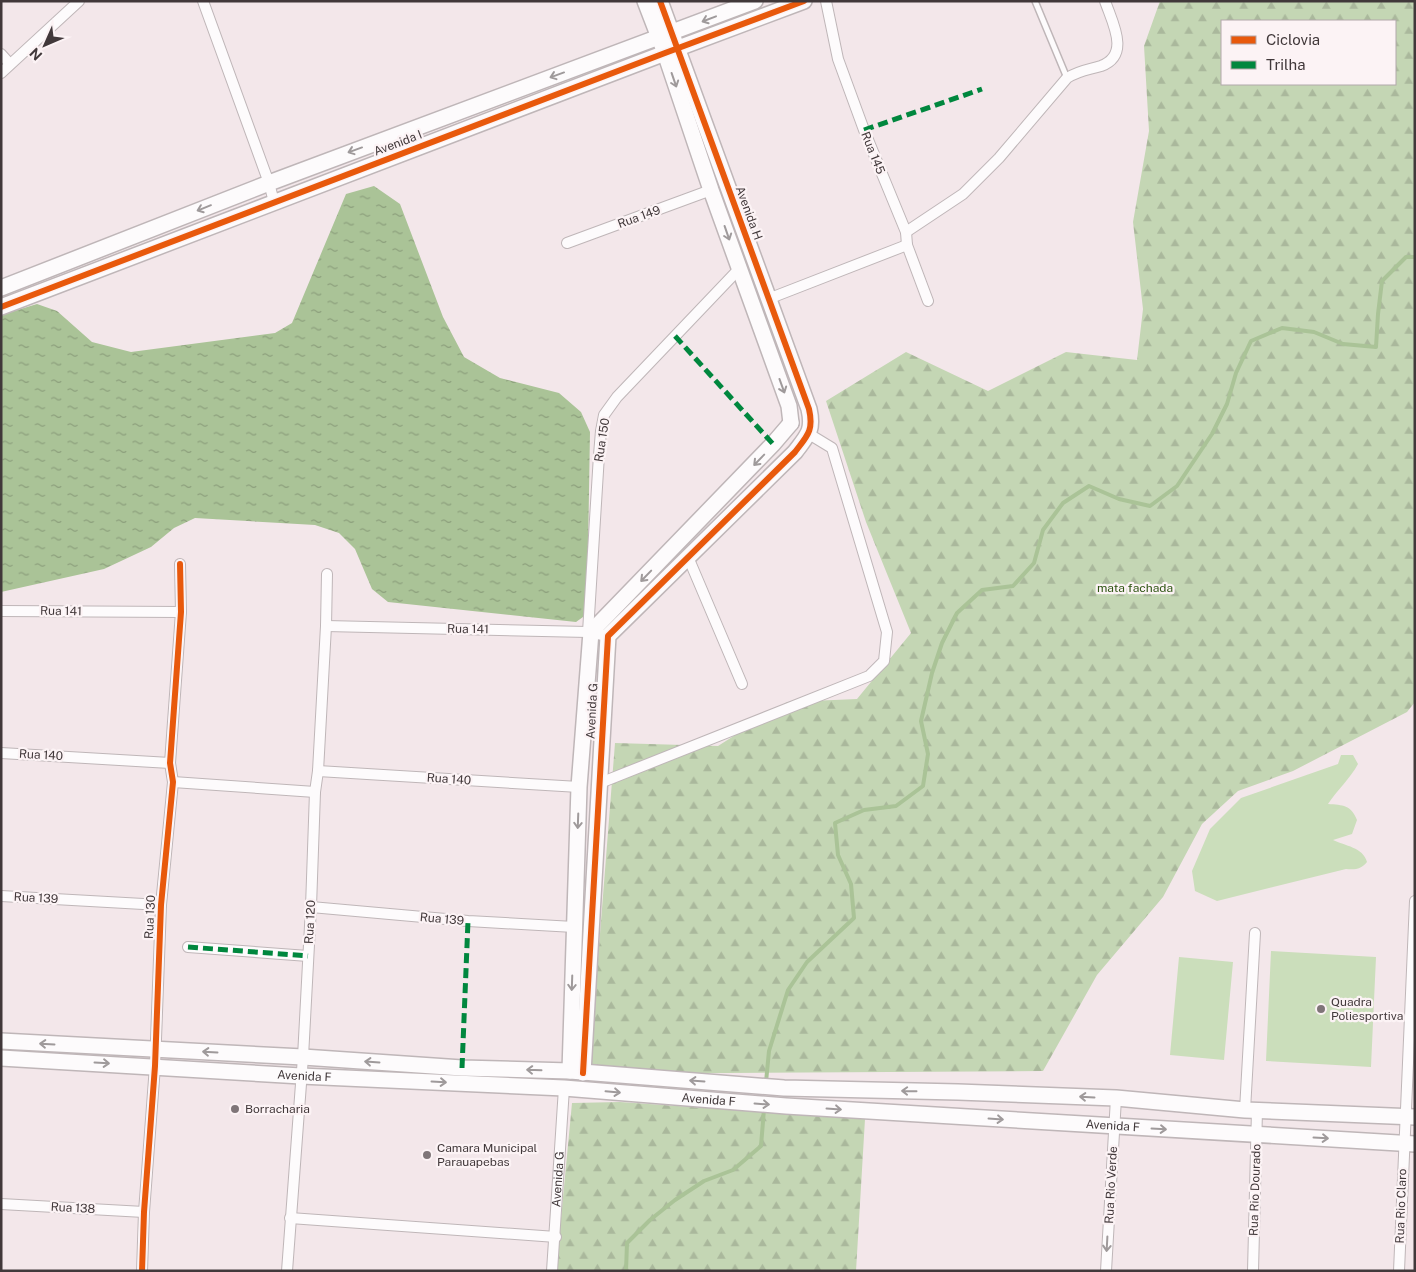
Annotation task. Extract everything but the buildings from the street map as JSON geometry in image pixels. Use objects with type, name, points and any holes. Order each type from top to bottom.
[{"type":"street","points":[[1,73],[79,1]]},
{"type":"street","points":[[203,1],[269,183],[274,202]]},
{"type":"street","name":"Avenida H","points":[[645,1],[666,35]]},
{"type":"street","name":"Avenida H","points":[[660,1],[666,35],[711,190],[789,406],[791,423]]},
{"type":"street","name":"Avenida I","points":[[1,288],[269,183],[755,1]]},
{"type":"street","name":"Avenida I","points":[[1,307],[671,50],[804,1]]},
{"type":"street","name":"Rua 145","points":[[826,1],[838,59],[864,130],[906,232],[907,245],[928,301]]},
{"type":"street","points":[[906,232],[963,194],[999,158],[1068,78],[1080,70],[1101,66],[1112,60],[1118,50],[1116,34],[1105,1]]},
{"type":"street","name":"Avenida H","points":[[671,50],[809,409],[812,420],[809,434]]},
{"type":"street","points":[[1,54],[10,64]]},
{"type":"street","name":"Rua 149","points":[[567,243],[711,190]]},
{"type":"street","points":[[768,299],[907,245]]},
{"type":"street","name":"Rua 150","points":[[590,632],[599,455],[604,415],[617,397],[739,269]]},
{"type":"street","points":[[590,632],[773,444],[791,423],[832,448],[888,632],[884,661],[870,676],[600,783]]},
{"type":"street","points":[[608,636],[795,452],[809,434]]},
{"type":"street","points":[[688,557],[742,684]]},
{"type":"street","name":"Rua 130","points":[[142,1271],[155,1050],[161,905],[173,782],[170,763],[181,612],[180,564]]},
{"type":"street","name":"Rua 120","points":[[287,1271],[303,1057],[315,792],[318,771],[326,626],[327,574]]},
{"type":"street","name":"Rua 141","points":[[1,611],[181,612]]},
{"type":"street","name":"Rua 141","points":[[326,626],[590,632],[608,636]]},
{"type":"street","name":"Avenida G","points":[[576,1072],[574,926],[579,787],[590,632]]},
{"type":"street","name":"Avenida G","points":[[576,1072],[600,783],[608,636]]},
{"type":"street","name":"Rua 140","points":[[1,752],[170,763]]},
{"type":"street","name":"Rua 140","points":[[318,771],[579,787]]},
{"type":"street","points":[[173,782],[315,792]]},
{"type":"street","name":"Rua 139","points":[[1,896],[161,905]]},
{"type":"street","name":"Rua Rio Claro","points":[[1399,1271],[1409,1143],[1415,901]]},
{"type":"street","name":"Rua 139","points":[[311,907],[468,921],[574,926]]},
{"type":"street","name":"Rua Rio Dourado","points":[[1253,1271],[1257,1134],[1251,1110],[1255,934]]},
{"type":"street","points":[[188,946],[308,956]]},
{"type":"street","name":"Avenida F","points":[[1,1041],[303,1057],[462,1068],[576,1072],[784,1088],[1116,1098],[1251,1110],[1410,1117]]},
{"type":"street","name":"Avenida F","points":[[1,1058],[301,1076],[564,1088],[786,1106],[1409,1143]]},
{"type":"street","name":"Avenida G","points":[[552,1271],[556,1237],[564,1088]]},
{"type":"street","name":"Rua Rio Verde","points":[[1106,1271],[1116,1098]]},
{"type":"street","name":"Rua 138","points":[[1,1204],[144,1212]]},
{"type":"street","points":[[290,1218],[556,1237]]},
{"type":"lane","points":[[1035,1],[1068,78]]},
{"type":"green space","name":"mata fachada","points":[[1160,1],[1415,1],[1415,702],[1407,712],[1293,771],[1238,791],[1202,824],[1163,897],[1097,975],[1043,1071],[589,1074],[615,743],[718,746],[787,702],[857,699],[911,633],[866,522],[826,401],[906,352],[988,391],[1066,352],[1137,360],[1143,309],[1133,222],[1149,131],[1144,46]]},
{"type":"green space","points":[[620,1102],[865,1119],[856,1271],[556,1271],[572,1103]]},
{"type":"shaded area","points":[[1341,755],[1353,755],[1358,764],[1328,804],[1346,807],[1352,811],[1357,820],[1352,834],[1333,840],[1362,853],[1367,862],[1363,866],[1358,869],[1346,869],[1217,901],[1195,891],[1192,871],[1210,829],[1241,798],[1338,764]]},
{"type":"shaded area","name":"Quadra Poliesportiva","points":[[1271,951],[1376,957],[1371,1067],[1266,1061]]},
{"type":"shaded area","points":[[1179,957],[1233,962],[1224,1060],[1170,1055]]},
{"type":"water","points":[[374,186],[400,204],[443,317],[464,357],[500,378],[559,393],[581,412],[590,432],[587,611],[583,617],[576,622],[388,602],[372,589],[355,549],[339,533],[315,525],[195,518],[174,528],[151,547],[104,569],[1,592],[1,315],[37,304],[57,311],[92,342],[131,352],[275,333],[292,323],[346,194]]},
{"type":"waterway","points":[[766,1082],[769,1051],[788,990],[807,962],[854,918],[851,884],[838,855],[835,823],[864,810],[896,806],[923,786],[928,754],[921,721],[932,673],[942,643],[957,613],[982,590],[1013,586],[1034,563],[1043,530],[1063,503],[1089,486],[1119,499],[1150,506],[1177,486],[1212,434],[1227,404],[1236,373],[1251,341],[1282,328],[1314,332],[1343,344],[1376,347],[1382,281],[1406,257],[1415,257]]},
{"type":"waterway","points":[[626,1271],[627,1243],[650,1220],[675,1200],[704,1181],[733,1170],[761,1146],[764,1109]]},
{"type":"marked path","points":[[864,130],[982,89]]},
{"type":"marked path","points":[[675,336],[773,444]]},
{"type":"marked path","points":[[462,1068],[468,921]]},
{"type":"marked path","points":[[188,947],[308,956]]},
{"type":"cycle path","points":[[583,1073],[608,636],[795,452],[806,437],[811,423],[809,409],[660,1]]},
{"type":"cycle path","points":[[1,307],[804,1]]},
{"type":"cycle path","points":[[142,1271],[144,1212],[155,1066],[161,905],[173,782],[170,763],[181,612],[180,564]]},
{"type":"place","name":"Quadra Poliesportiva","points":[[1321,1009]]},
{"type":"place","name":"Borracharia","points":[[235,1109]]},
{"type":"place","name":"Camara Municipal Parauapebas","points":[[427,1155]]}]
